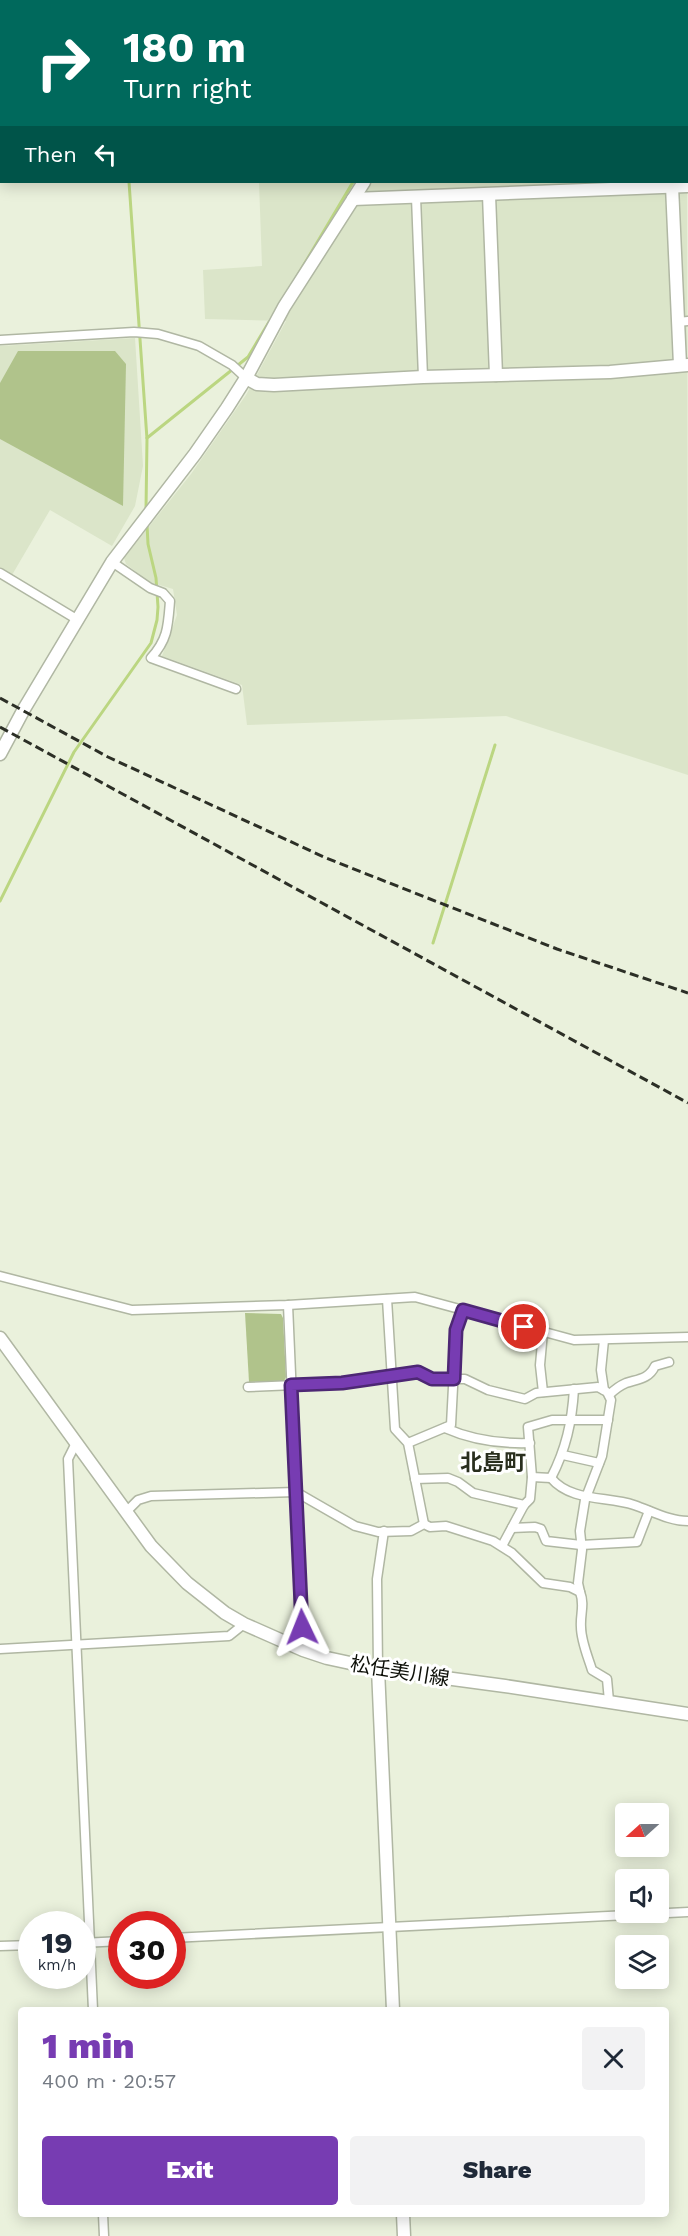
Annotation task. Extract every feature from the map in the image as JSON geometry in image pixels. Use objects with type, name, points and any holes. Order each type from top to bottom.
[{"type":"street","points":[[0,754],[24,709],[112,562],[195,454],[239,372],[284,307],[363,183]]},
{"type":"street","points":[[0,340],[134,332],[158,334],[199,346],[257,384],[274,385],[423,377],[610,372],[684,365],[683,322],[672,186]]},
{"type":"street","points":[[353,199],[688,186]]},
{"type":"street","points":[[489,195],[496,375]]},
{"type":"street","points":[[416,197],[423,377]]},
{"type":"street","points":[[112,562],[150,588],[163,594],[170,601],[168,630],[162,646],[151,658],[236,689]]},
{"type":"street","points":[[0,573],[78,620]]},
{"type":"street","points":[[0,1276],[132,1310],[288,1305],[415,1297],[574,1340],[688,1337]]},
{"type":"street","points":[[387,1299],[395,1429],[408,1443],[424,1524]]},
{"type":"street","points":[[288,1305],[303,1650]]},
{"type":"street","points":[[408,1443],[451,1425],[456,1330],[463,1310]]},
{"type":"street","points":[[543,1332],[540,1365],[543,1392]]},
{"type":"street","name":"松任美川線","points":[[0,1338],[152,1546],[187,1582],[225,1613],[244,1624],[303,1650],[378,1670],[688,1714]]},
{"type":"street","points":[[604,1340],[602,1362],[606,1393]]},
{"type":"street","points":[[606,1393],[640,1380],[652,1373],[655,1366],[669,1362]]},
{"type":"street","points":[[248,1387],[342,1383],[418,1372],[432,1379],[465,1379],[488,1390],[525,1399],[536,1393],[598,1387],[606,1393],[611,1400],[599,1463],[586,1497],[580,1532],[578,1583],[583,1605],[580,1627],[592,1670],[607,1679],[609,1701]]},
{"type":"street","points":[[551,1478],[563,1455],[572,1421],[574,1389]]},
{"type":"street","points":[[502,1546],[524,1505],[530,1499],[532,1477],[528,1428],[552,1420],[608,1420]]},
{"type":"street","points":[[445,1428],[461,1435],[483,1440],[508,1444],[530,1443]]},
{"type":"street","points":[[76,1443],[68,1459],[85,1911]]},
{"type":"street","points":[[563,1455],[599,1463]]},
{"type":"street","points":[[532,1477],[551,1478],[561,1486],[586,1497],[628,1504],[678,1521],[688,1521]]},
{"type":"street","points":[[415,1479],[448,1478],[473,1492],[524,1505]]},
{"type":"street","points":[[126,1512],[138,1500],[151,1496],[296,1492],[355,1526],[384,1531],[411,1531],[424,1524]]},
{"type":"street","points":[[512,1528],[536,1527],[541,1529],[546,1541],[581,1545],[637,1542],[649,1511]]},
{"type":"street","points":[[424,1524],[430,1527],[446,1526],[493,1541],[502,1546],[543,1583],[570,1587],[580,1592]]},
{"type":"street","points":[[384,1531],[377,1579],[378,1670],[393,2007]]},
{"type":"street","points":[[0,1649],[229,1636],[244,1624]]},
{"type":"street","points":[[186,1937],[688,1912]]},
{"type":"street","points":[[0,1946],[18,1945]]},
{"type":"street","points":[[91,1989],[93,2007]]},
{"type":"street","points":[[103,2217],[104,2236]]},
{"type":"street","points":[[403,2217],[404,2236]]},
{"type":"shaded area","points":[[259,183],[687,183],[688,775],[506,716],[247,725],[242,685],[162,656],[177,615],[173,589],[149,582],[126,564],[124,558],[191,474],[246,395],[286,321],[205,319],[203,270],[262,266]]},
{"type":"shaded area","points":[[135,338],[143,466],[135,506],[112,546],[50,510],[12,575],[0,568],[0,346]]},
{"type":"green space","points":[[18,351],[115,351],[126,364],[123,506],[0,439],[0,383]]},
{"type":"green space","points":[[245,1313],[281,1314],[286,1377],[284,1381],[249,1382]]},
{"type":"waterway","points":[[129,183],[147,439],[146,509]]},
{"type":"waterway","points":[[296,278],[352,183]]},
{"type":"waterway","points":[[147,438],[248,357],[269,322]]},
{"type":"waterway","points":[[0,901],[74,752],[151,643],[158,607],[156,578],[148,544],[147,525]]},
{"type":"waterway","points":[[433,943],[495,745]]},
{"type":"railway","points":[[0,698],[108,757],[326,858],[557,949],[688,993]]},
{"type":"railway","points":[[0,727],[688,1103]]},
{"type":"district","name":"北島町","points":[[493,1462]]},
{"type":"route","points":[[302,1627],[291,1385],[342,1383],[418,1372],[432,1379],[454,1379],[456,1330],[463,1310],[524,1327]]}]
